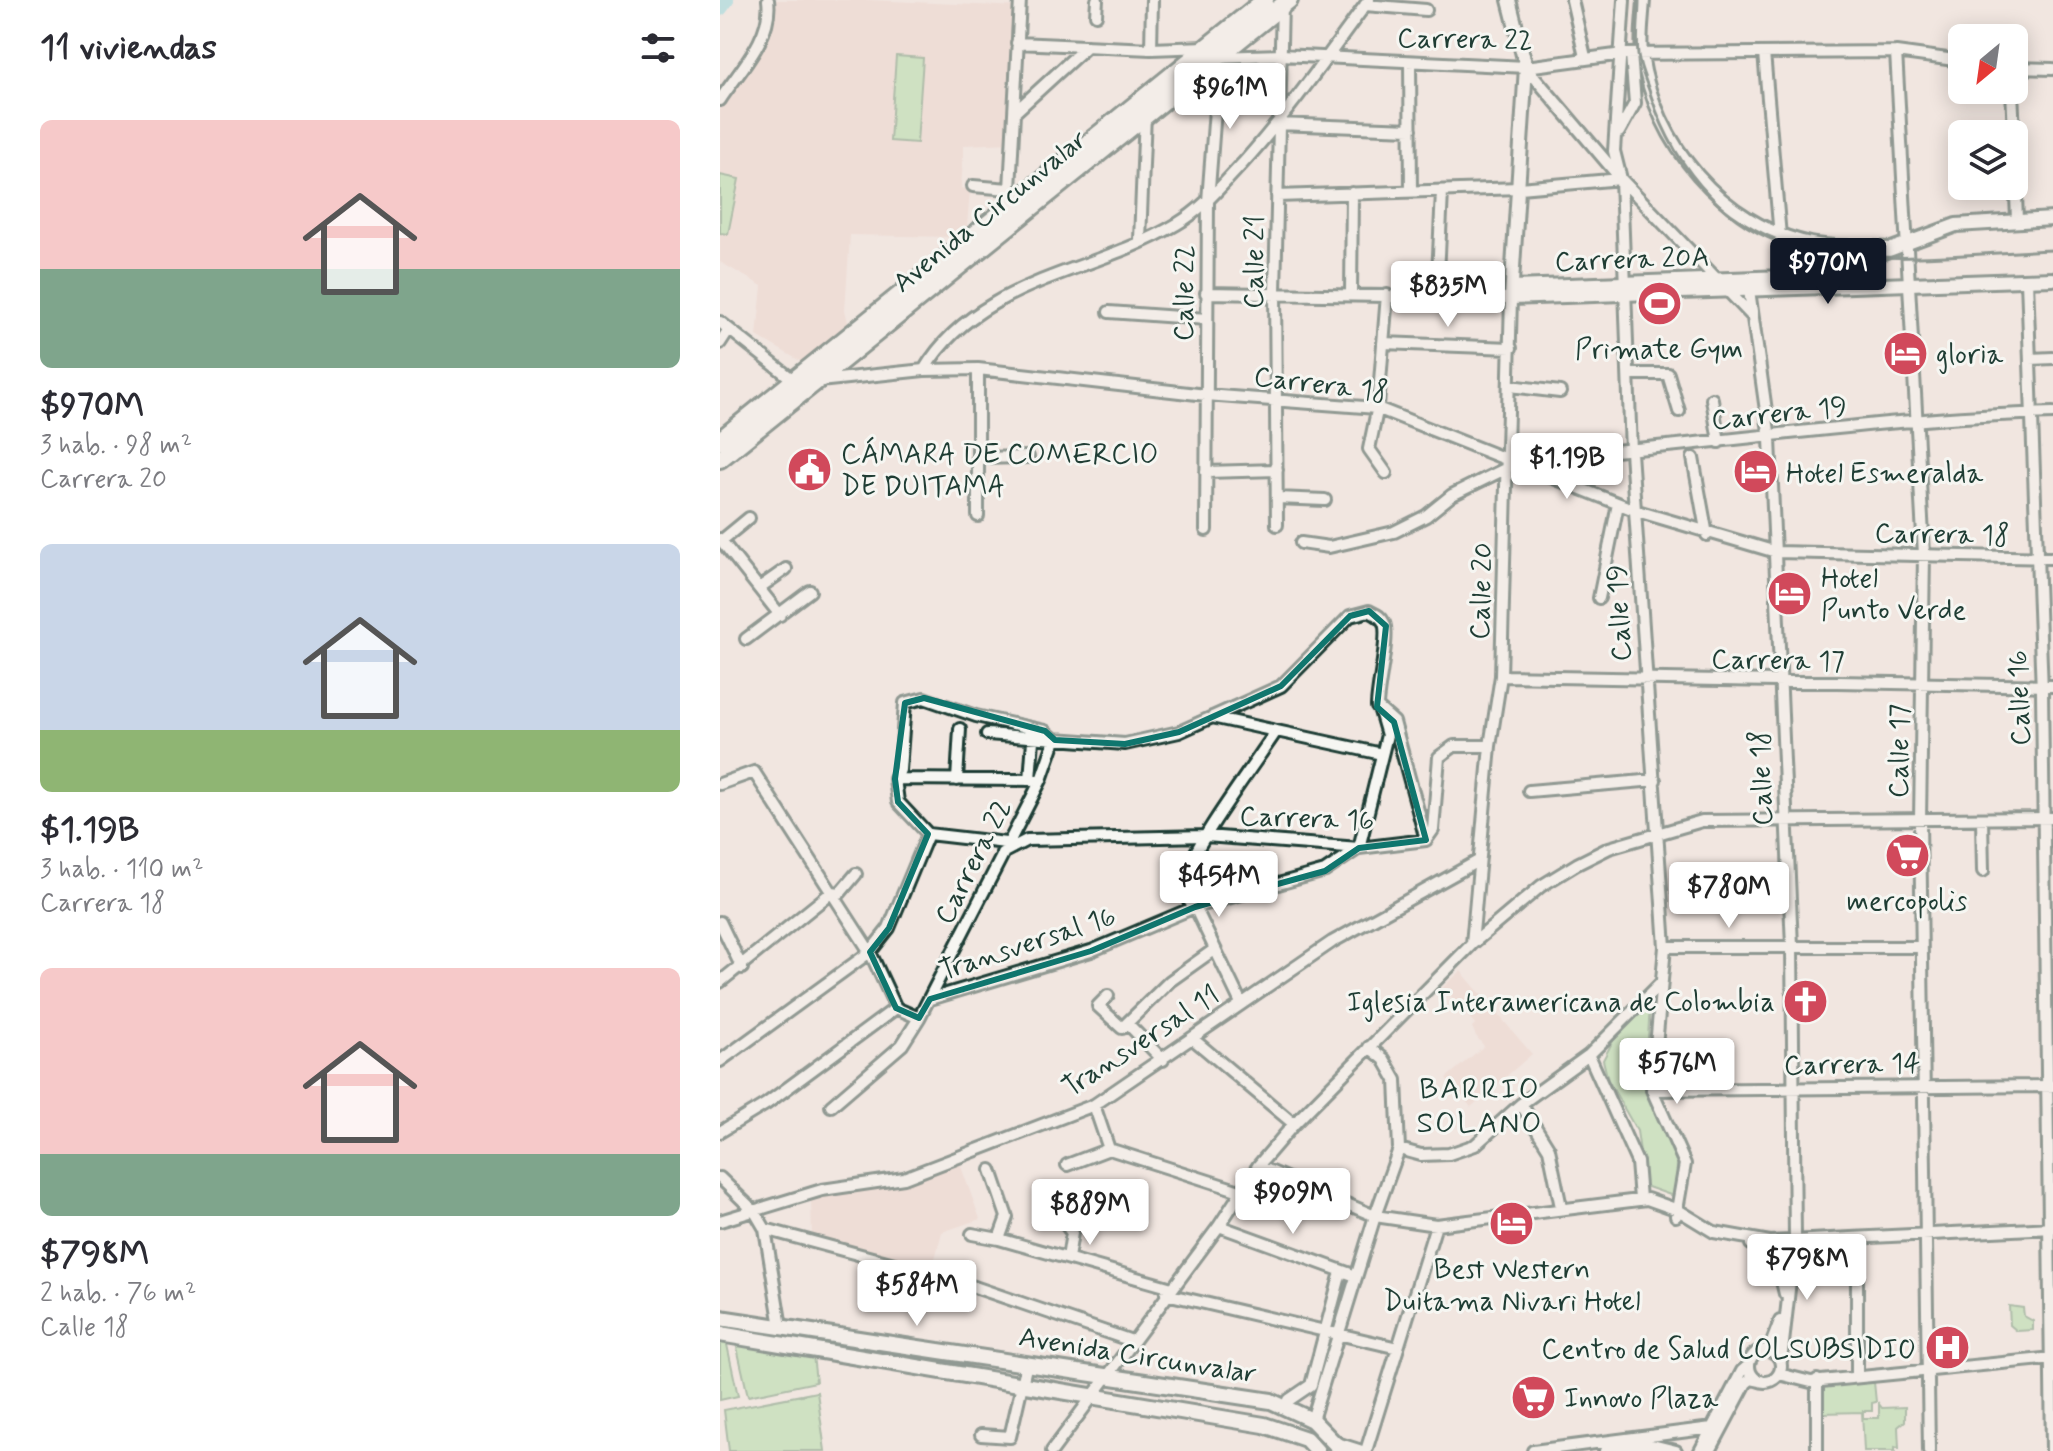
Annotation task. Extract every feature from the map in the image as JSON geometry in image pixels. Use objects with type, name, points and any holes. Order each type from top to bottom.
[{"type":"highway","name":"Avenida Circunvalar","points":[[806,380],[1006,229],[1145,117],[1265,0]]},
{"type":"highway","name":"Avenida Circunvalar","points":[[720,459],[763,415],[1147,95],[1284,2]]},
{"type":"highway","name":"Avenida Circunvalar","points":[[720,440],[763,415]]},
{"type":"main road","name":"Avenida Circunvalar","points":[[720,1318],[1271,1401],[1312,1420],[1339,1447]]},
{"type":"main road","name":"Avenida Circunvalar","points":[[720,1334],[1094,1394],[1286,1430],[1306,1439],[1317,1451]]},
{"type":"street","points":[[720,100],[760,41],[769,11],[768,0]]},
{"type":"street","points":[[1006,229],[1020,0]]},
{"type":"street","points":[[1096,15],[1097,0]]},
{"type":"street","points":[[1151,49],[1152,0]]},
{"type":"street","name":"Calle 20","points":[[1472,944],[1490,746],[1501,676],[1512,292],[1526,67],[1509,0]]},
{"type":"street","points":[[1572,0],[1585,57]]},
{"type":"street","name":"Calle 19","points":[[1624,0],[1632,54],[1614,151],[1621,179],[1631,452],[1665,947],[1652,1090],[1685,1164],[1677,1213]]},
{"type":"street","name":"Carrera 20A","points":[[1644,0],[1632,54],[1688,164],[1735,210],[1782,235],[1812,243],[1900,246]]},
{"type":"street","name":"Calle 21","points":[[1277,525],[1277,124],[1284,2]]},
{"type":"street","points":[[924,370],[939,346],[978,313],[1032,283],[1176,225],[1208,201],[1277,124],[1367,2],[1426,10]]},
{"type":"street","name":"Carrera 22","points":[[1017,43],[1526,67],[1585,57],[1632,54],[1896,52],[1948,59]]},
{"type":"street","points":[[1014,113],[1087,46]]},
{"type":"street","name":"Calle 22","points":[[1206,530],[1206,293],[1213,52]]},
{"type":"street","name":"Calle 17","points":[[1896,52],[1900,246],[1907,285],[1924,558],[1920,820],[1929,1451]]},
{"type":"street","points":[[1764,53],[1784,283]]},
{"type":"street","points":[[1410,62],[1411,192]]},
{"type":"street","points":[[1526,67],[1621,179],[1753,317]]},
{"type":"street","points":[[2028,68],[2053,69]]},
{"type":"street","points":[[1140,240],[1147,95]]},
{"type":"street","points":[[1277,124],[1411,129]]},
{"type":"street","points":[[1277,196],[1442,192],[1621,179]]},
{"type":"street","points":[[973,186],[1009,189]]},
{"type":"street","points":[[1437,296],[1442,192]]},
{"type":"street","points":[[1351,293],[1352,193]]},
{"type":"street","points":[[2016,200],[2017,220]]},
{"type":"street","name":"Carrera 20A","points":[[1626,289],[1719,279],[1784,283],[1846,266],[1956,225],[2053,219]]},
{"type":"street","points":[[1846,266],[1845,279],[1853,287]]},
{"type":"street","points":[[1206,293],[1275,291],[1437,296],[1626,289],[1730,291],[1784,283],[1853,287],[2053,279]]},
{"type":"street","name":"Calle 16","points":[[2027,280],[2037,558],[2047,686],[2052,1451]]},
{"type":"street","name":"Calle 18","points":[[1749,290],[1770,436],[1792,946],[1794,1241],[1781,1361]]},
{"type":"street","points":[[1386,473],[1369,449],[1377,408],[1387,295]]},
{"type":"street","points":[[1109,312],[1207,319]]},
{"type":"street","points":[[720,343],[724,325],[806,380]]},
{"type":"street","points":[[1383,343],[1511,348]]},
{"type":"street","points":[[2030,359],[2053,358]]},
{"type":"street","points":[[978,369],[978,516]]},
{"type":"street","name":"Carrera 18","points":[[806,380],[924,370],[978,369],[1206,395],[1377,408],[1509,463],[1637,511],[1707,535],[1776,552],[1924,558],[2053,558]]},
{"type":"street","points":[[1629,374],[1668,374],[1679,411]]},
{"type":"street","points":[[1510,386],[1560,392]]},
{"type":"street","points":[[1712,399],[1719,442]]},
{"type":"street","name":"Carrera 19","points":[[1509,463],[1770,436],[2053,413]]},
{"type":"street","points":[[978,458],[1028,457]]},
{"type":"street","points":[[1693,458],[1707,535]]},
{"type":"street","points":[[1301,543],[1329,547],[1394,532],[1426,516],[1452,495],[1509,463]]},
{"type":"street","points":[[1206,472],[1277,470]]},
{"type":"street","points":[[1277,498],[1325,500]]},
{"type":"street","points":[[1599,598],[1618,504]]},
{"type":"street","points":[[749,518],[721,540],[780,615]]},
{"type":"street","points":[[759,588],[786,569]]},
{"type":"street","points":[[746,639],[810,591]]},
{"type":"street","points":[[987,734],[1033,740],[1125,744],[1179,732],[1281,686],[1350,616],[1369,611],[1380,617],[1386,626],[1377,685],[1377,707],[1387,735],[1359,848]]},
{"type":"street","name":"Carrera 17","points":[[1501,676],[2047,686]]},
{"type":"street","points":[[720,1061],[870,952],[889,928],[928,834],[898,802],[895,779],[900,770],[905,703],[924,698],[976,716],[1045,731],[1055,740]]},
{"type":"street","points":[[1377,707],[1394,722],[1426,840]]},
{"type":"street","points":[[1212,717],[1382,754]]},
{"type":"street","points":[[957,780],[960,729]]},
{"type":"street","points":[[1241,1003],[1195,907],[1185,897],[1183,879],[1206,836],[1275,733]]},
{"type":"street","points":[[895,779],[1036,780],[1033,740]]},
{"type":"street","name":"Carrera 22","points":[[831,1106],[902,1045],[919,1018],[1055,740]]},
{"type":"street","points":[[1426,840],[1433,830],[1439,757],[1454,746],[1490,746]]},
{"type":"street","points":[[720,784],[754,772],[870,952],[896,1008],[919,1018]]},
{"type":"street","points":[[1529,791],[1655,780]]},
{"type":"street","points":[[1052,1451],[1219,1226],[1258,1166],[1294,1124],[1472,944],[1541,886],[1609,848],[1702,821],[2049,818]]},
{"type":"street","points":[[1982,819],[1983,871]]},
{"type":"street","name":"Carrera 16","points":[[928,834],[1004,848],[1027,840],[1206,836],[1359,848],[1426,840]]},
{"type":"street","name":"Transversal 16","points":[[930,999],[1091,951],[1195,907],[1325,871],[1359,848]]},
{"type":"street","name":"Transversal 11","points":[[720,1221],[822,1190],[904,1178],[1025,1135],[1094,1105],[1332,942],[1478,861]]},
{"type":"street","points":[[720,982],[742,968],[832,892],[840,893],[856,874]]},
{"type":"street","points":[[720,922],[742,968]]},
{"type":"street","points":[[1665,947],[1921,947]]},
{"type":"street","points":[[1108,996],[1098,1006],[1122,1028],[1170,981],[1215,949]]},
{"type":"street","points":[[1399,1149],[1421,1155],[1449,1154],[1475,1145],[1521,1104],[1589,1055],[1660,984]]},
{"type":"street","points":[[720,1132],[766,1104],[896,1008]]},
{"type":"street","points":[[1128,1024],[1163,1060]]},
{"type":"street","points":[[1193,1039],[1294,1124]]},
{"type":"street","points":[[1289,1400],[1311,1385],[1356,1276],[1399,1149],[1396,1080],[1384,1059],[1369,1047]]},
{"type":"street","points":[[1589,1055],[1637,1162],[1640,1199]]},
{"type":"street","name":"Carrera 14","points":[[1652,1090],[2051,1086]]},
{"type":"street","points":[[1521,1104],[1549,1149],[1561,1207]]},
{"type":"street","points":[[1094,1105],[1109,1149]]},
{"type":"street","points":[[1067,1165],[1109,1149],[1240,1191]]},
{"type":"street","points":[[1258,1166],[1375,1216],[1436,1225],[1640,1199],[1714,1232],[1783,1247],[1791,1257],[1793,1270]]},
{"type":"street","points":[[991,1170],[1007,1217],[999,1239]]},
{"type":"street","points":[[720,1178],[755,1212],[765,1229],[781,1327]]},
{"type":"street","points":[[1042,1193],[1072,1233],[1068,1258]]},
{"type":"street","points":[[1677,1213],[1709,1237],[1759,1245],[1776,1256],[1786,1286],[1784,1306],[1769,1350]]},
{"type":"street","points":[[1339,1447],[1364,1451],[1436,1225]]},
{"type":"street","points":[[1219,1226],[1356,1276]]},
{"type":"street","points":[[1770,1242],[2052,1228]]},
{"type":"street","points":[[765,1229],[957,1281],[1132,1341]]},
{"type":"street","points":[[972,1234],[1068,1258],[1169,1291],[1398,1348]]},
{"type":"street","points":[[1857,1238],[1857,1377]]},
{"type":"street","points":[[1312,1420],[1333,1333],[1341,1272]]},
{"type":"street","points":[[1700,1451],[1742,1371],[1758,1351],[1769,1350],[1781,1361],[1770,1379]]},
{"type":"street","points":[[1710,1451],[1751,1379],[1817,1380],[2052,1358]]},
{"type":"street","points":[[981,1435],[1010,1437],[1027,1363]]},
{"type":"street","points":[[1749,1365],[1754,1377],[1770,1379]]},
{"type":"street","points":[[1817,1380],[1817,1451]]},
{"type":"street","points":[[1533,1451],[1597,1447],[1712,1428]]},
{"type":"street","points":[[1605,1451],[1652,1445],[1676,1451]]},
{"type":"highlighted area","points":[[1369,611],[1386,626],[1377,707],[1394,722],[1426,840],[1359,848],[1325,871],[1195,907],[1091,951],[930,999],[919,1018],[896,1008],[870,952],[889,928],[928,834],[898,802],[895,779],[905,703],[924,698],[1045,731],[1055,740],[1125,744],[1179,732],[1281,686],[1350,616]]},
{"type":"shaded area","points":[[769,0],[870,0],[1020,7],[1012,143],[964,145],[961,188],[970,190],[967,226],[954,237],[850,235],[845,310],[850,331],[802,362],[757,336],[762,286],[720,262],[720,100],[761,37]]},
{"type":"shaded area","points":[[1461,971],[1532,1054],[1471,1107],[1446,1078],[1484,1046],[1472,1027],[1475,1024],[1443,987]]},
{"type":"shaded area","points":[[960,1164],[980,1219],[942,1232],[932,1270],[812,1238],[811,1199],[903,1184]]},
{"type":"green space","points":[[896,56],[923,58],[917,143],[890,141]]},
{"type":"green space","points":[[720,175],[739,179],[728,234],[720,233]]},
{"type":"green space","points":[[1642,1003],[1650,1005],[1645,1084],[1677,1164],[1676,1197],[1645,1186],[1637,1131],[1608,1080],[1603,1060],[1618,1031]]},
{"type":"green space","points":[[2009,1306],[2023,1308],[2024,1316],[2033,1321],[2033,1330],[2017,1331],[2010,1325]]},
{"type":"green space","points":[[720,1340],[726,1340],[738,1396],[720,1400]]},
{"type":"green space","points":[[736,1343],[813,1355],[816,1382],[748,1396]]},
{"type":"green space","points":[[1874,1382],[1876,1402],[1872,1403],[1872,1411],[1863,1411],[1863,1418],[1879,1418],[1879,1404],[1882,1408],[1905,1407],[1905,1421],[1898,1427],[1899,1448],[1895,1447],[1895,1451],[1864,1451],[1862,1412],[1822,1413],[1820,1384]]},
{"type":"green space","points":[[817,1392],[825,1451],[729,1451],[724,1410]]},
{"type":"waterway","points":[[720,8],[726,0]]},
{"type":"railway","points":[[1639,0],[1638,55],[1661,123],[1690,173],[1709,195],[1754,230],[1809,250],[1869,257],[2053,250]]},
{"type":"place","name":"Primate Gym","points":[[1659,304]]},
{"type":"place","name":"gloria","points":[[1905,353]]},
{"type":"place","name":"CÁMARA DE COMERCIO DE DUITAMA","points":[[810,469]]},
{"type":"place","name":"Hotel Esmeralda","points":[[1755,472]]},
{"type":"place","name":"Hotel Punto Verde","points":[[1790,593]]},
{"type":"place","name":"mercopolis","points":[[1907,855]]},
{"type":"place","name":"Iglesia Interamericana de Colombia","points":[[1806,1001]]},
{"type":"place","name":"Best Western Duitama Nivari Hotel","points":[[1512,1223]]},
{"type":"place","name":"Centro de Salud COLSUBSIDIO","points":[[1947,1348]]},
{"type":"place","name":"Innovo Plaza","points":[[1533,1397]]},
{"type":"district","name":"BARRIO SOLANO","points":[[1480,1105]]}]
